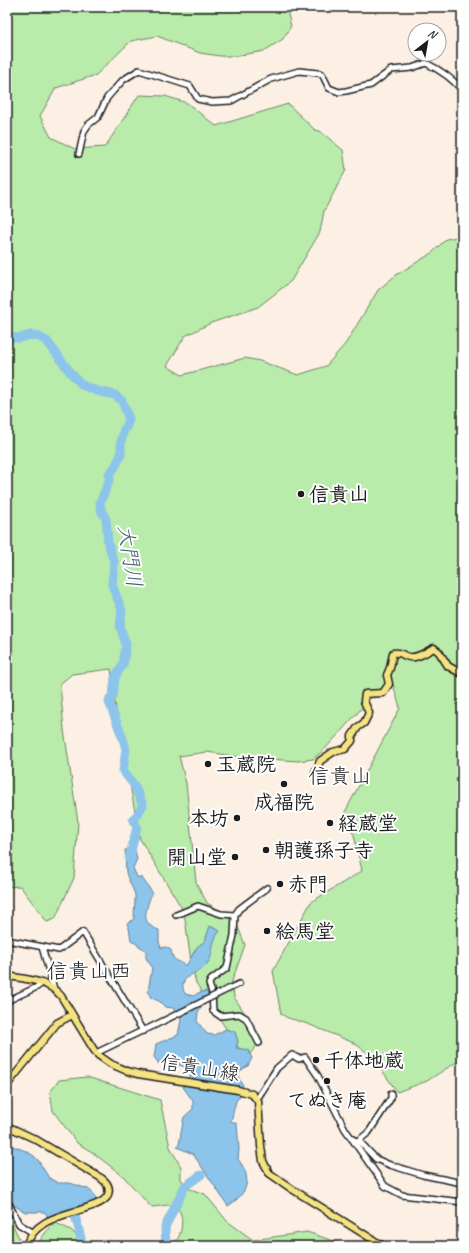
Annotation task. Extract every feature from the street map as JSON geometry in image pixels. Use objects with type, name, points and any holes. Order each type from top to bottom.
[{"type":"main road","points":[[315,773],[320,761],[333,752],[345,749],[352,741],[352,736],[358,727],[364,723],[369,713],[364,701],[365,694],[383,693],[390,684],[387,675],[393,653],[400,652],[409,657],[415,657],[434,648],[448,666],[462,674]]},
{"type":"main road","name":"信貴山線","points":[[7,976],[42,983],[54,989],[61,996],[96,1053],[111,1064],[126,1071],[144,1075],[242,1090],[250,1093],[257,1099],[259,1106],[263,1161],[269,1173],[383,1246]]},
{"type":"main road","points":[[7,1085],[57,1023],[72,1015]]},
{"type":"main road","points":[[7,1126],[35,1139],[101,1178],[106,1182],[109,1188],[107,1197],[98,1204],[47,1221],[37,1227],[32,1232],[26,1246]]},
{"type":"street","points":[[80,154],[84,131],[88,125],[98,117],[113,91],[124,80],[139,70],[190,86],[198,99],[212,102],[231,101],[271,79],[299,72],[322,74],[329,88],[339,92],[371,84],[392,70],[412,68],[426,63],[442,72],[462,90]]},
{"type":"street","points":[[259,1043],[246,1018],[239,1014],[220,1016],[213,1011],[212,993],[209,984],[211,980],[227,968],[234,935],[235,915],[239,909],[267,888]]},
{"type":"street","points":[[176,915],[198,906],[221,914],[235,915]]},
{"type":"street","points":[[7,940],[58,950],[83,932],[145,1030]]},
{"type":"street","points":[[42,947],[54,984],[54,989]]},
{"type":"street","points":[[7,1001],[37,987],[42,983]]},
{"type":"street","points":[[96,1053],[240,984]]},
{"type":"street","points":[[257,1099],[277,1068],[292,1055],[299,1059],[305,1057],[318,1076],[345,1130],[385,1186],[402,1195],[462,1202]]},
{"type":"street","points":[[358,1142],[369,1132],[391,1098],[391,1094]]},
{"type":"street","points":[[352,1139],[358,1142],[376,1159],[390,1165],[423,1175],[462,1183]]},
{"type":"street","points":[[7,1200],[19,1224],[32,1232]]},
{"type":"green space","points":[[7,7],[286,7],[291,26],[283,39],[264,51],[235,56],[220,56],[200,53],[157,36],[131,41],[96,75],[56,88],[40,116],[51,137],[75,149],[105,147],[139,95],[165,96],[187,103],[216,126],[288,104],[315,130],[320,131],[343,150],[346,170],[324,211],[320,232],[291,281],[258,307],[211,323],[185,336],[167,366],[182,375],[245,358],[260,361],[298,375],[326,366],[346,343],[378,290],[396,275],[432,253],[446,239],[462,236],[462,1061],[455,1063],[427,1081],[397,1092],[372,1056],[354,1043],[281,1014],[273,971],[311,902],[362,871],[354,835],[346,821],[345,812],[400,708],[393,684],[378,690],[325,749],[313,759],[298,761],[239,757],[207,752],[179,756],[186,783],[196,882],[207,903],[226,914],[238,927],[245,945],[232,981],[234,997],[262,1039],[246,1059],[196,983],[191,962],[184,912],[140,839],[115,703],[111,669],[72,674],[60,684],[64,730],[78,822],[74,878],[55,919],[47,922],[20,886],[7,887]]},
{"type":"green space","points":[[87,1077],[160,1100],[170,1147],[181,1167],[181,1179],[187,1188],[205,1194],[227,1221],[253,1240],[307,1232],[348,1246],[170,1246],[177,1240],[181,1231],[182,1220],[179,1210],[170,1205],[151,1207],[123,1176],[92,1152],[77,1143],[53,1111],[50,1092],[59,1080]]},
{"type":"green space","points":[[7,1213],[19,1238],[11,1246],[7,1246]]},
{"type":"green space","points":[[56,1223],[71,1230],[77,1236],[79,1246],[38,1246],[45,1233]]},
{"type":"water","points":[[132,849],[135,851],[137,859],[133,868],[137,877],[142,878],[152,892],[146,919],[152,927],[159,930],[159,942],[161,948],[166,947],[171,950],[173,957],[186,966],[197,947],[205,941],[210,926],[220,931],[215,939],[209,961],[206,965],[186,979],[183,983],[183,988],[185,994],[194,996],[198,993],[206,991],[208,994],[206,1002],[198,1012],[197,1021],[207,1034],[214,1035],[226,1029],[235,1032],[238,1041],[236,1048],[248,1050],[252,1058],[248,1066],[240,1071],[238,1077],[243,1085],[240,1096],[236,1101],[231,1121],[237,1124],[239,1149],[238,1159],[243,1166],[247,1179],[244,1191],[228,1206],[193,1154],[177,1147],[179,1144],[184,1117],[193,1109],[193,1101],[183,1087],[191,1075],[191,1069],[167,1061],[159,1064],[154,1057],[156,1044],[178,1035],[181,1020],[173,1008],[165,1007],[159,1001],[151,998],[148,992],[152,967],[146,958],[146,951],[131,940],[127,924],[134,919],[135,896],[126,872],[125,850]]},
{"type":"water","points":[[7,1144],[26,1151],[34,1156],[49,1178],[58,1183],[70,1183],[88,1189],[94,1194],[97,1202],[46,1219],[47,1215],[44,1212],[25,1212],[15,1206],[8,1194]]},
{"type":"waterway","name":"大門川","points":[[7,337],[20,338],[30,335],[37,336],[47,341],[70,372],[82,385],[97,391],[115,395],[122,401],[129,419],[126,428],[124,429],[121,442],[121,455],[115,467],[109,474],[110,478],[100,503],[101,510],[106,519],[108,543],[114,562],[112,585],[122,610],[120,627],[126,644],[123,664],[115,677],[113,696],[110,698],[109,702],[126,749],[123,771],[134,785],[143,805],[133,819],[137,827],[129,859]]},
{"type":"waterway","name":"大門川","points":[[166,1246],[165,1227],[185,1186],[201,1175]]},
{"type":"waterway","points":[[75,1215],[83,1246]]},
{"type":"place","name":"信貴山","points":[[301,494]]},
{"type":"place","name":"玉蔵院","points":[[208,764]]},
{"type":"place","name":"成福院","points":[[284,784]]},
{"type":"place","name":"本坊","points":[[237,818]]},
{"type":"place","name":"経蔵堂","points":[[330,823]]},
{"type":"place","name":"朝護孫子寺","points":[[266,850]]},
{"type":"place","name":"開山堂","points":[[235,857]]},
{"type":"place","name":"赤門","points":[[280,884]]},
{"type":"place","name":"絵馬堂","points":[[267,931]]},
{"type":"place","name":"千体地蔵","points":[[316,1060]]},
{"type":"place","name":"てぬき庵","points":[[327,1081]]},
{"type":"district","name":"信貴山","points":[[340,776]]},
{"type":"district","name":"信貴山西","points":[[89,971]]}]
